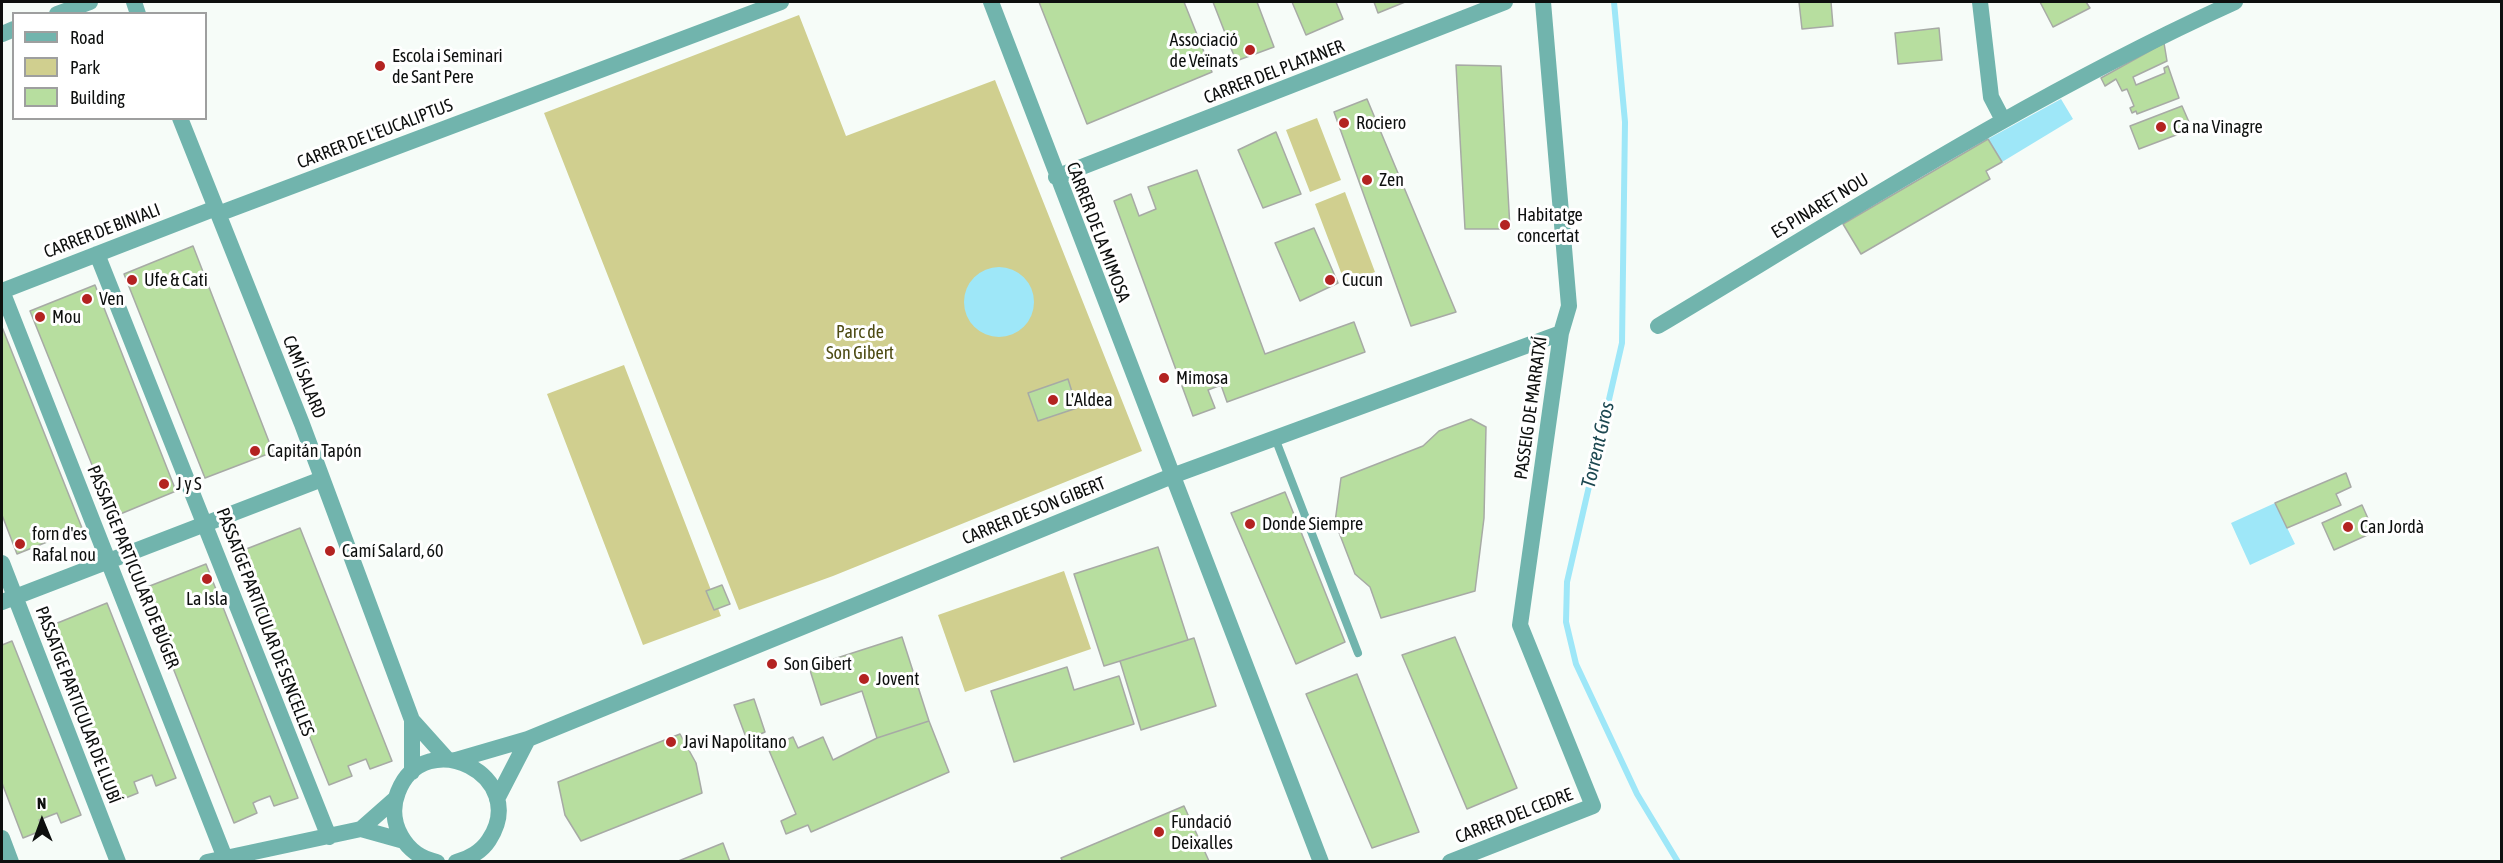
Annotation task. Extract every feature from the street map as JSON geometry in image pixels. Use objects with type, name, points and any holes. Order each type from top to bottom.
[{"type":"street","points":[[62,12],[90,2]]},
{"type":"street","name":"CARRER DE L'EUCALIPTUS","points":[[217,211],[781,2]]},
{"type":"street","name":"CARRER DE LA MIMOSA","points":[[991,2],[1056,177],[1321,861]]},
{"type":"street","name":"CARRER DEL PLATANER","points":[[1056,177],[1505,2]]},
{"type":"street","name":"PASSEIG DE MARRATXÍ","points":[[1544,2],[1569,306],[1561,333],[1520,625],[1593,806]]},
{"type":"street","points":[[1980,2],[1991,97],[2003,120]]},
{"type":"street","name":"ES PINARET NOU","points":[[1658,326],[2003,120],[2172,30],[2235,2]]},
{"type":"street","name":"CAMÍ SALARD","points":[[181,120],[322,478],[412,720],[412,772]]},
{"type":"street","name":"CARRER DE BINIALI","points":[[2,291],[217,211]]},
{"type":"street","name":"PASSATGE PARTICULAR DE SENCELLES","points":[[97,254],[206,523],[329,837]]},
{"type":"street","name":"PASSATGE PARTICULAR DE BÚGER","points":[[2,291],[110,560],[225,858]]},
{"type":"street","name":"CARRER DE SON GIBERT","points":[[412,772],[423,765],[528,738],[1172,476],[1561,333]]},
{"type":"street","points":[[8,599],[322,478]]},
{"type":"street","name":"PASSATGE PARTICULAR DE LLUBÍ","points":[[2,563],[8,599],[118,861]]},
{"type":"street","name":"CAMÍ SALARD","points":[[412,720],[451,759]]},
{"type":"street","points":[[497,799],[528,738]]},
{"type":"street","points":[[451,759],[470,765],[482,773],[497,799],[498,815],[485,853],[456,861]]},
{"type":"street","points":[[207,861],[361,829],[395,799],[412,772]]},
{"type":"street","points":[[395,799],[397,828],[404,841],[415,852],[433,861]]},
{"type":"street","name":"CARRER DEL CEDRE","points":[[1450,861],[1593,806]]},
{"type":"street","points":[[361,829],[404,841]]},
{"type":"street","points":[[2,838],[11,861]]},
{"type":"lane","points":[[1275,438],[1358,653]]},
{"type":"green space","name":"Parc de Son Gibert","points":[[799,15],[846,136],[995,80],[1142,451],[833,576],[739,610],[544,113]]},
{"type":"green space","points":[[1317,118],[1341,180],[1310,192],[1286,130]]},
{"type":"green space","points":[[1345,192],[1375,272],[1345,283],[1315,204]]},
{"type":"green space","points":[[624,365],[721,616],[643,645],[547,394]]},
{"type":"green space","points":[[1064,571],[1091,649],[965,692],[938,615]]},
{"type":"water","points":[[2061,99],[2073,119],[2002,162],[1988,139]]},
{"type":"water","points":[[999,267],[1012,270],[1024,277],[1031,289],[1034,302],[1031,315],[1024,327],[1012,334],[999,337],[986,334],[974,327],[967,315],[964,302],[967,289],[974,277],[986,270]]},
{"type":"water","points":[[2275,503],[2295,544],[2250,565],[2231,523]]},
{"type":"building","points":[[1039,2],[1184,2],[1212,72],[1087,124]]},
{"type":"building","points":[[1213,2],[1257,2],[1274,47],[1236,61]]},
{"type":"building","points":[[1292,2],[1336,2],[1343,19],[1306,35]]},
{"type":"building","points":[[1374,2],[1405,2],[1378,13]]},
{"type":"building","points":[[1799,2],[1831,2],[1833,26],[1802,29]]},
{"type":"building","points":[[2040,2],[2086,2],[2090,8],[2053,27]]},
{"type":"building","points":[[1939,28],[1942,60],[1898,64],[1895,33]]},
{"type":"building","points":[[2164,43],[2167,61],[2133,77],[2136,85],[2165,73],[2164,68],[2168,66],[2179,98],[2137,114],[2136,111],[2132,113],[2130,108],[2134,106],[2127,89],[2122,91],[2116,79],[2105,86],[2101,78]]},
{"type":"building","points":[[1456,65],[1501,66],[1510,229],[1465,229]]},
{"type":"building","points":[[1367,99],[1456,312],[1411,326],[1334,112]]},
{"type":"building","name":"Ca na Vinagre","points":[[2182,106],[2192,129],[2139,149],[2130,126]]},
{"type":"building","points":[[1276,132],[1301,194],[1263,208],[1238,150]]},
{"type":"building","points":[[1988,139],[2002,162],[1986,171],[1990,179],[1861,254],[1843,224]]},
{"type":"building","points":[[1197,170],[1265,354],[1354,322],[1365,352],[1227,402],[1221,385],[1208,390],[1215,408],[1193,416],[1114,201],[1131,194],[1139,216],[1156,209],[1148,187]]},
{"type":"building","points":[[1314,228],[1338,283],[1300,301],[1275,243]]},
{"type":"building","points":[[193,246],[273,452],[205,478],[124,274]]},
{"type":"building","points":[[95,285],[176,491],[113,517],[30,311]]},
{"type":"building","points":[[2,327],[82,528],[17,554],[2,515]]},
{"type":"building","name":"L'Aldea","points":[[1068,379],[1077,408],[1038,421],[1028,393]]},
{"type":"building","points":[[1471,419],[1486,427],[1484,518],[1475,591],[1381,618],[1370,587],[1355,574],[1335,522],[1341,478],[1423,446],[1439,431]]},
{"type":"building","points":[[2346,473],[2351,487],[2336,494],[2341,505],[2287,528],[2275,503]]},
{"type":"building","points":[[1285,492],[1345,642],[1296,664],[1231,513]]},
{"type":"building","name":"Can Jordà","points":[[2362,505],[2374,532],[2334,550],[2322,523]]},
{"type":"building","points":[[300,528],[392,761],[370,769],[366,759],[348,766],[352,776],[329,785],[236,553]]},
{"type":"building","points":[[1158,547],[1188,640],[1104,666],[1074,574]]},
{"type":"building","points":[[206,564],[298,798],[274,806],[270,796],[257,801],[253,803],[257,813],[234,823],[142,589]]},
{"type":"building","points":[[722,585],[730,604],[714,610],[706,591]]},
{"type":"building","points":[[107,603],[176,778],[156,786],[152,775],[134,782],[138,793],[118,801],[50,626]]},
{"type":"building","name":"Jovent","points":[[902,637],[929,721],[877,738],[862,691],[821,705],[809,667]]},
{"type":"building","points":[[1455,637],[1517,788],[1467,809],[1402,655]]},
{"type":"building","points":[[1194,638],[1216,706],[1141,730],[1120,661]]},
{"type":"building","points":[[12,641],[81,815],[61,823],[57,813],[39,820],[43,830],[23,838],[2,783],[2,645]]},
{"type":"building","points":[[1067,667],[1074,690],[1119,676],[1134,724],[1014,762],[991,691]]},
{"type":"building","points":[[1357,674],[1419,832],[1372,848],[1306,694]]},
{"type":"building","points":[[754,699],[765,732],[747,740],[734,705]]},
{"type":"building","points":[[929,721],[949,772],[811,832],[808,825],[786,834],[781,821],[796,814],[768,748],[793,737],[798,748],[823,737],[833,760],[877,738]]},
{"type":"building","points":[[680,734],[696,763],[702,793],[581,841],[565,815],[558,782]]},
{"type":"building","name":"Fundació Deixalles","points":[[1184,806],[1209,861],[1063,862],[1061,858]]},
{"type":"building","points":[[723,843],[730,862],[676,862]]},
{"type":"waterway","name":"Torrent Gros","points":[[1614,2],[1625,122],[1622,343],[1567,582],[1566,622],[1576,664],[1637,794],[1678,862]]},
{"type":"place","name":"Associació de Veïnats","points":[[1250,50]]},
{"type":"place","name":"Escola i Seminari de Sant Pere","points":[[380,66]]},
{"type":"place","name":"Rociero","points":[[1344,123]]},
{"type":"place","name":"Ca na Vinagre","points":[[2161,127]]},
{"type":"place","name":"Zen","points":[[1367,180]]},
{"type":"place","name":"Habitatge concertat","points":[[1505,225]]},
{"type":"place","name":"Ufe & Cati","points":[[132,280]]},
{"type":"place","name":"Cucun","points":[[1330,280]]},
{"type":"place","name":"Ven","points":[[87,299]]},
{"type":"place","name":"Mou","points":[[40,317]]},
{"type":"place","name":"Mimosa","points":[[1164,378]]},
{"type":"place","name":"L'Aldea","points":[[1053,400]]},
{"type":"place","name":"Capitán Tapón","points":[[255,451]]},
{"type":"place","name":"J y S","points":[[164,484]]},
{"type":"place","name":"Donde Siempre","points":[[1250,524]]},
{"type":"place","name":"Can Jordà","points":[[2348,527]]},
{"type":"place","name":"forn d'es Rafal nou","points":[[20,544]]},
{"type":"place","name":"Camí Salard, 60","points":[[330,551]]},
{"type":"place","name":"La Isla","points":[[207,579]]},
{"type":"place","name":"Son Gibert","points":[[772,664]]},
{"type":"place","name":"Jovent","points":[[864,679]]},
{"type":"place","name":"Javi Napolitano","points":[[671,742]]},
{"type":"place","name":"Fundació Deixalles","points":[[1159,832]]}]
